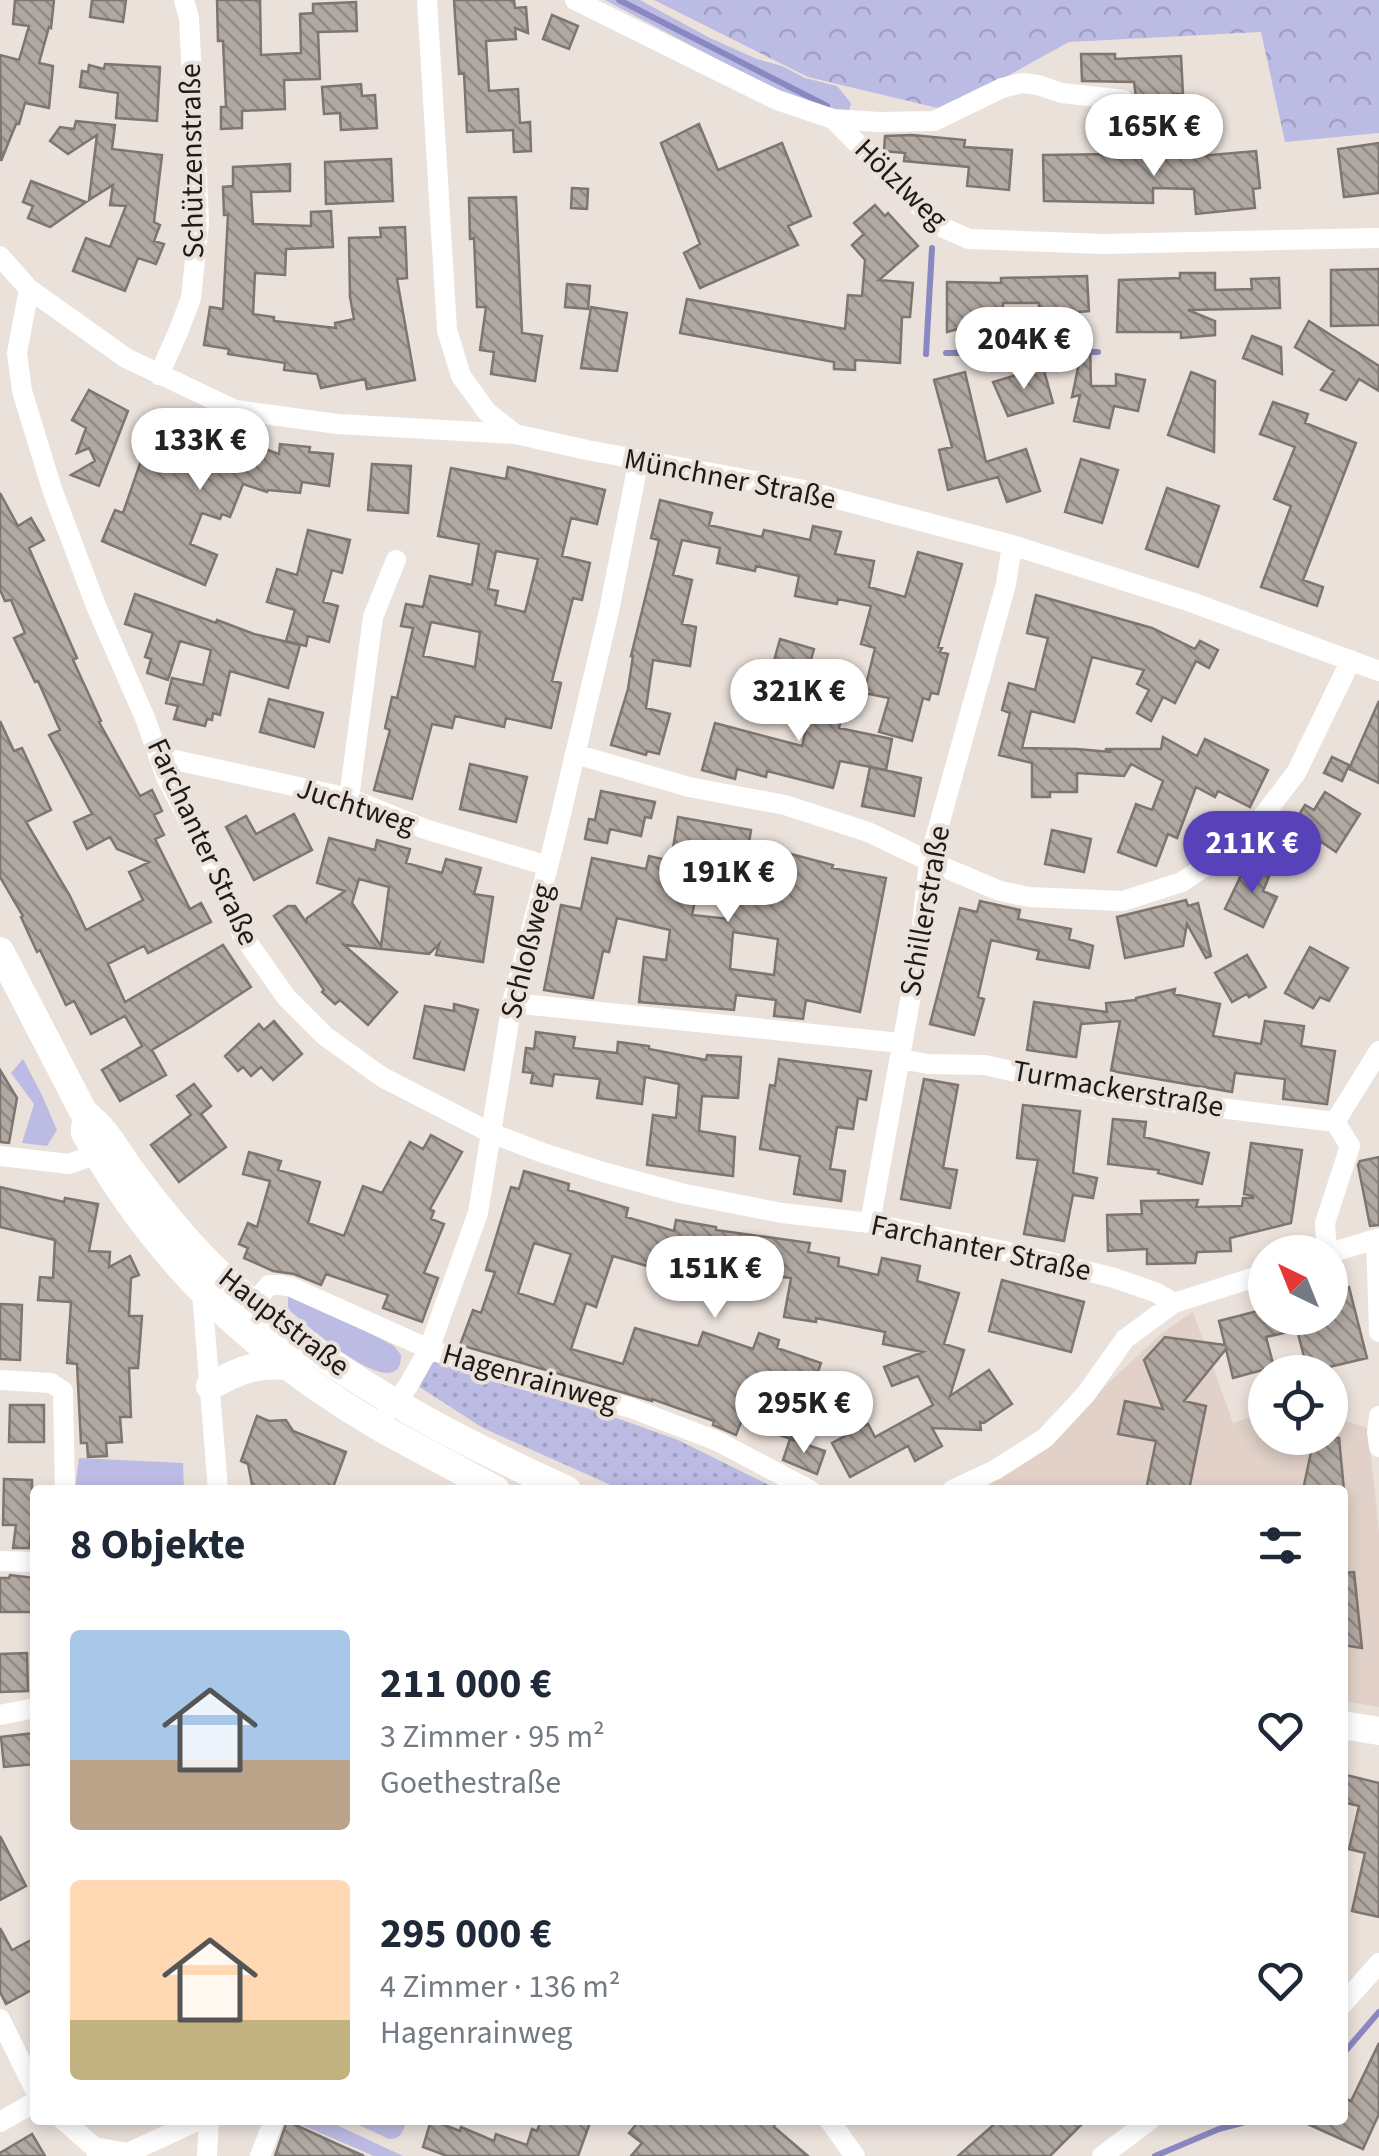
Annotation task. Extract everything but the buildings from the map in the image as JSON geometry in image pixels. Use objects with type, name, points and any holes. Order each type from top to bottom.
[{"type":"main road","name":"Hauptstraße","points":[[0,951],[84,1112],[86,1134],[136,1215],[207,1280],[254,1303],[326,1358],[393,1402],[529,1482]]},
{"type":"main road","name":"Hauptstraße","points":[[84,1112],[100,1124],[235,1324],[287,1366],[378,1426],[487,1485]]},
{"type":"main road","points":[[210,1386],[257,1365],[287,1366]]},
{"type":"main road","points":[[1348,1725],[1379,1731]]},
{"type":"street","name":"Schützenstraße","points":[[159,376],[190,298],[199,222],[189,18],[184,0]]},
{"type":"street","points":[[427,0],[447,330],[461,376],[487,412],[515,434]]},
{"type":"street","name":"Hölzlweg","points":[[575,0],[778,100],[833,119],[932,219],[969,238],[1104,244],[1379,238]]},
{"type":"street","points":[[833,119],[934,122],[1002,88],[1022,84],[1074,96],[1124,100]]},
{"type":"street","name":"Münchner Straße","points":[[0,256],[29,288],[126,358],[235,410],[338,424],[515,434],[799,489],[1012,546],[1191,602],[1379,671]]},
{"type":"street","name":"Farchanter Straße","points":[[29,288],[17,353],[22,391],[69,534],[120,666],[166,777],[223,886],[241,933],[286,997],[325,1036],[382,1077],[492,1132],[603,1172],[782,1213],[870,1223],[1004,1251],[1112,1277],[1174,1303]]},
{"type":"street","name":"Schloßweg","points":[[378,1426],[408,1386],[429,1348],[478,1213],[512,1002],[609,610],[639,460]]},
{"type":"street","name":"Schillerstraße","points":[[870,1223],[919,951],[929,862],[1006,584],[1012,546]]},
{"type":"street","points":[[349,798],[373,618],[396,560]]},
{"type":"street","points":[[575,754],[689,787],[785,806],[868,832],[1000,891],[1029,897],[1123,902],[1182,882],[1232,848],[1263,816],[1296,773],[1351,660]]},
{"type":"street","name":"Juchtweg","points":[[160,757],[349,798],[425,829],[548,866]]},
{"type":"street","name":"Turmackerstraße","points":[[512,1002],[900,1051],[928,1064],[985,1065],[1077,1086],[1335,1122]]},
{"type":"street","points":[[1326,1235],[1325,1223],[1350,1146],[1335,1122],[1379,1050]]},
{"type":"street","points":[[0,1156],[69,1164],[97,1154]]},
{"type":"street","points":[[1348,1247],[1378,1239],[1379,1332]]},
{"type":"street","points":[[962,1485],[1045,1438],[1086,1394],[1125,1339],[1174,1303],[1248,1279]]},
{"type":"street","points":[[207,1280],[218,1485]]},
{"type":"street","name":"Hagenrainweg","points":[[254,1303],[269,1286],[280,1285],[486,1369],[644,1413],[717,1441],[801,1485]]},
{"type":"street","points":[[0,1380],[52,1384],[62,1391],[64,1485]]},
{"type":"street","points":[[1379,1416],[1379,1447]]},
{"type":"street","points":[[0,1561],[30,1562]]},
{"type":"street","points":[[0,1715],[30,1709]]},
{"type":"street","points":[[1348,1994],[1379,1963]]},
{"type":"street","points":[[0,2019],[30,2080]]},
{"type":"street","points":[[0,2122],[30,2105]]},
{"type":"street","points":[[68,2125],[96,2152],[129,2154],[189,2125]]},
{"type":"street","points":[[206,2156],[209,2125]]},
{"type":"street","points":[[260,2156],[272,2125]]},
{"type":"street","points":[[832,2125],[855,2156]]},
{"type":"street","points":[[1102,2156],[1143,2125]]},
{"type":"shaded area","points":[[1193,1312],[1233,1423],[1248,1418],[1248,1455],[1348,1455],[1348,1422],[1368,1428],[1379,1532],[1379,1707],[1348,1702],[1348,1485],[988,1485],[1028,1458],[1162,1333]]},
{"type":"green space","points":[[605,0],[640,0],[757,59],[837,86],[851,103],[849,112],[845,116],[795,100]]},
{"type":"green space","points":[[654,0],[1379,0],[1379,133],[1285,142],[1261,32],[1069,42],[946,110],[808,77]]},
{"type":"green space","points":[[23,1059],[57,1130],[47,1146],[22,1143],[34,1104],[11,1073]]},
{"type":"green space","points":[[288,1293],[394,1346],[401,1355],[397,1369],[386,1373],[351,1358],[288,1309]]},
{"type":"green space","points":[[432,1354],[493,1381],[597,1411],[678,1440],[769,1485],[611,1485],[483,1428],[418,1386]]},
{"type":"green space","points":[[79,1458],[183,1463],[184,1485],[76,1485]]},
{"type":"green space","points":[[302,2125],[337,2125],[403,2156],[374,2156]]},
{"type":"green space","points":[[359,2125],[405,2125],[399,2136],[389,2139]]},
{"type":"waterway","points":[[619,0],[827,106]]},
{"type":"waterway","points":[[926,354],[932,248]]},
{"type":"waterway","points":[[946,353],[1098,352]]},
{"type":"waterway","points":[[1348,2048],[1379,2012]]},
{"type":"waterway","points":[[1155,2156],[1234,2125]]}]
